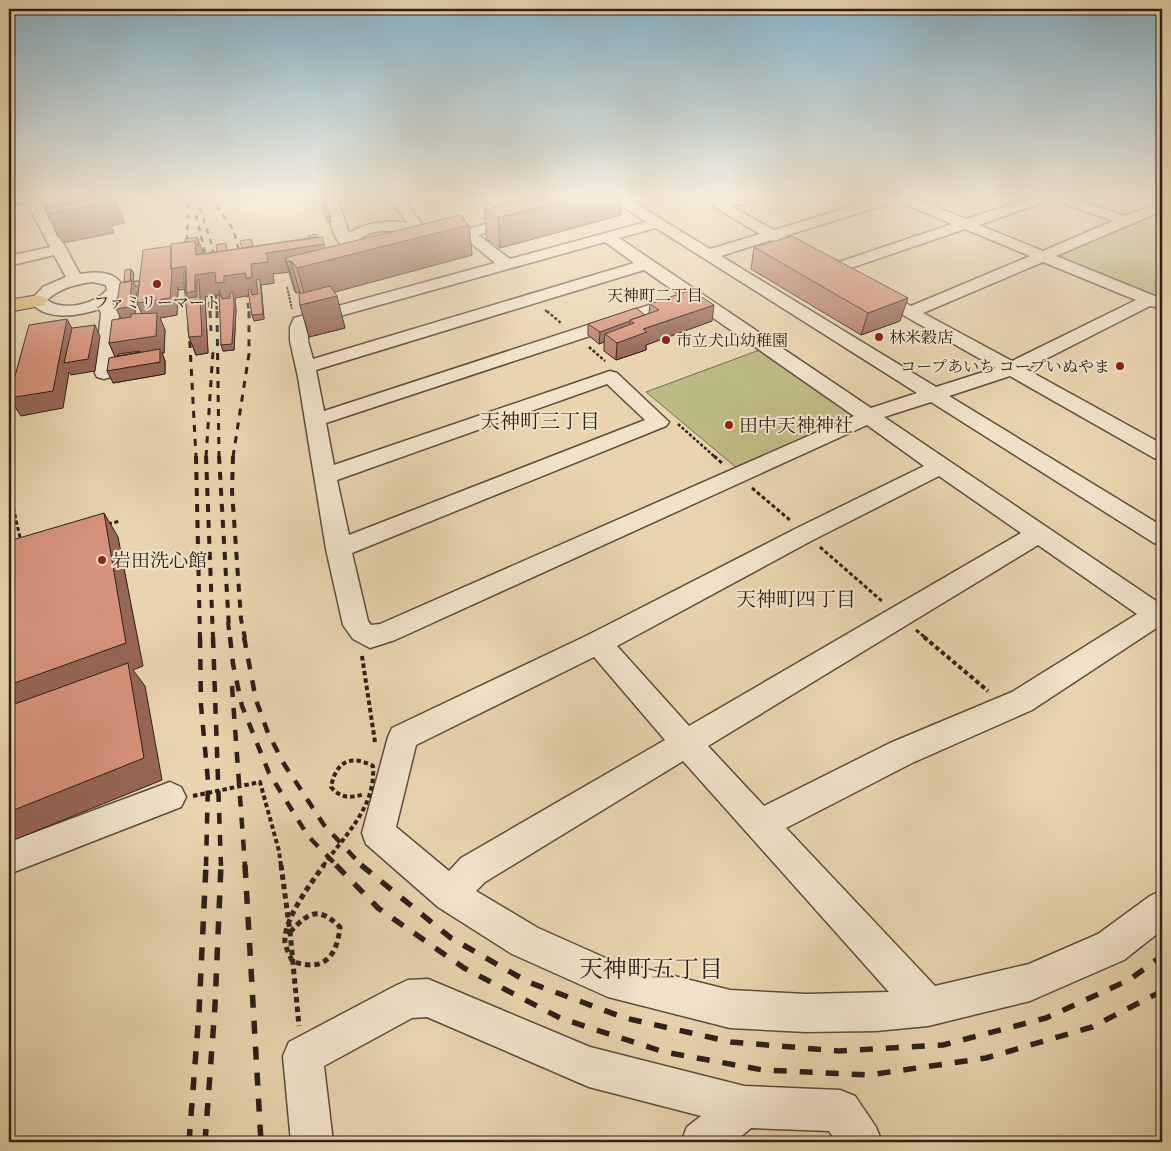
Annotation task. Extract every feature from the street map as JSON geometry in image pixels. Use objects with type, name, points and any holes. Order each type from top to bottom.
[{"type":"main road","points":[[9,306],[38,301]]},
{"type":"street","points":[[9,261],[53,251]]},
{"type":"street","points":[[61,251],[75,279]]},
{"type":"street","points":[[356,251],[375,254],[390,253]]},
{"type":"street","points":[[490,251],[506,264]]},
{"type":"street","points":[[556,251],[300,322],[297,328],[306,367],[338,549],[356,625],[370,637],[386,633],[738,477],[868,416],[1011,369],[1156,302]]},
{"type":"street","points":[[627,251],[1160,616],[1022,702],[901,753],[761,824]]},
{"type":"street","points":[[704,251],[1162,537]]},
{"type":"street","points":[[710,254],[721,251]]},
{"type":"street","points":[[800,251],[1162,453]]},
{"type":"street","points":[[833,269],[887,251]]},
{"type":"street","points":[[1029,251],[1156,302]]},
{"type":"street","points":[[910,312],[1055,251]]},
{"type":"street","points":[[306,367],[647,264]]},
{"type":"street","points":[[104,278],[114,283],[115,290],[107,299],[70,310],[48,308],[42,306],[38,301],[43,293],[75,279],[104,278]]},
{"type":"street","points":[[315,420],[693,296]]},
{"type":"street","points":[[101,301],[108,308],[110,314],[104,373]]},
{"type":"street","points":[[326,476],[610,377],[659,422],[338,549]]},
{"type":"street","points":[[941,466],[805,534],[598,643],[403,737],[378,833],[450,895],[525,941],[608,978],[730,1008],[806,1013],[876,1012],[928,1007],[1030,982],[1111,947],[1162,908]]},
{"type":"street","points":[[450,895],[473,870],[1039,534]]},
{"type":"street","points":[[598,643],[686,743],[928,1007]]},
{"type":"street","points":[[9,858],[170,797]]},
{"type":"street","points":[[312,1142],[302,1056],[408,998],[428,998],[589,1067],[744,1107],[840,1111],[861,1142]]},
{"type":"street","points":[[702,1142],[744,1107]]},
{"type":"path","points":[[532,299],[612,367]]},
{"type":"path","points":[[671,418],[1007,708]]},
{"type":"path","points":[[9,488],[23,550]]},
{"type":"path","points":[[102,526],[120,521]]},
{"type":"path","points":[[370,637],[360,646],[376,747]]},
{"type":"path","points":[[290,932],[306,916],[318,912],[330,916],[340,927],[340,942],[334,954],[319,966],[304,967],[292,961],[284,942],[289,920],[300,900],[365,810],[372,793],[375,781],[373,766],[364,760],[351,760],[339,766],[333,774],[331,787],[337,795],[348,799],[364,794],[379,762]]},
{"type":"path","points":[[170,797],[179,800],[260,782],[279,851],[290,932],[302,1056]]},
{"type":"shaded area","points":[[1065,251],[1162,251],[1162,301],[1052,256]]},
{"type":"shaded area","points":[[762,349],[855,413],[855,418],[738,469],[646,392]]},
{"type":"building","points":[[143,251],[171,251],[170,298],[137,303]]},
{"type":"building","points":[[171,251],[196,251],[196,255],[226,251],[281,251],[266,253],[268,262],[251,264],[252,278],[246,278],[246,273],[224,276],[224,282],[216,283],[215,272],[195,275],[195,291],[186,293],[186,266],[171,269]]},
{"type":"building","points":[[315,251],[366,251],[297,268],[291,261],[287,262],[285,258]]},
{"type":"building","points":[[760,251],[820,251],[908,298],[868,313]]},
{"type":"building","points":[[131,269],[130,281],[124,282],[125,270]]},
{"type":"building","points":[[184,272],[186,272],[186,293],[188,298],[197,297],[197,281],[199,279],[202,336],[189,337]]},
{"type":"building","points":[[260,279],[263,314],[252,315],[248,290],[250,289],[252,295],[258,294],[256,280]]},
{"type":"building","points":[[132,281],[129,307],[116,309],[120,283]]},
{"type":"building","points":[[140,281],[139,286],[135,286],[133,282]]},
{"type":"building","points":[[330,286],[337,296],[300,305],[299,294]]},
{"type":"building","points":[[219,290],[222,299],[230,298],[230,293],[233,292],[232,344],[221,345]]},
{"type":"building","points":[[691,290],[714,305],[643,329],[647,332],[617,343],[605,334],[634,323],[630,320],[659,310],[650,304]]},
{"type":"building","points":[[636,308],[645,315],[600,332],[588,324]]},
{"type":"building","points":[[157,313],[156,336],[109,343],[112,320],[131,317],[131,314]]},
{"type":"building","points":[[67,319],[53,391],[9,398],[29,325]]},
{"type":"building","points":[[95,325],[88,359],[64,363],[72,328]]},
{"type":"building","points":[[160,349],[160,362],[107,371],[109,358]]},
{"type":"building","points":[[140,352],[118,356],[118,354]]},
{"type":"building","points":[[104,513],[126,643],[9,685],[9,541]]},
{"type":"building","points":[[128,663],[144,758],[9,812],[9,706]]},
{"type":"railway","points":[[205,251],[207,261],[210,313]]},
{"type":"railway","points":[[213,251],[217,313]]},
{"type":"railway","points":[[239,251],[242,261]]},
{"type":"railway","points":[[245,281],[249,313]]},
{"type":"railway","points":[[210,311],[211,331]]},
{"type":"railway","points":[[217,311],[219,457]]},
{"type":"railway","points":[[233,457],[249,354],[249,313]]},
{"type":"railway","points":[[189,327],[196,457]]},
{"type":"railway","points":[[206,457],[213,351]]},
{"type":"railway","points":[[196,456],[200,638]]},
{"type":"railway","points":[[219,456],[229,628]]},
{"type":"railway","points":[[233,456],[232,491],[241,619],[245,638]]},
{"type":"railway","points":[[206,457],[213,638]]},
{"type":"railway","points":[[228,622],[230,638]]},
{"type":"railway","points":[[200,637],[201,705],[208,781],[206,866]]},
{"type":"railway","points":[[213,637],[221,865]]},
{"type":"railway","points":[[230,637],[233,664],[242,706],[269,773],[308,836],[337,866]]},
{"type":"railway","points":[[244,637],[256,700],[268,733],[284,764],[324,825],[361,865]]},
{"type":"railway","points":[[232,686],[245,866]]},
{"type":"railway","points":[[189,1142],[199,1012],[206,865]]},
{"type":"railway","points":[[205,1142],[215,1006],[221,865]]},
{"type":"railway","points":[[245,865],[261,1142]]},
{"type":"railway","points":[[336,865],[378,908],[464,968],[560,1018],[664,1052],[763,1070],[869,1075],[986,1058],[1092,1027],[1162,991]]},
{"type":"railway","points":[[361,865],[451,938],[528,982],[625,1018],[731,1042],[839,1051],[943,1045],[1046,1018],[1129,980],[1162,956]]},
{"type":"place","name":"ファミリーマート","points":[[157,284]]},
{"type":"place","name":"林米穀店","points":[[879,337]]},
{"type":"place","name":"市立犬山幼稚園","points":[[666,340]]},
{"type":"place","name":"コープあいち コープいぬやま","points":[[1120,366]]},
{"type":"place","name":"田中天神神社","points":[[729,425]]},
{"type":"place","name":"岩田洗心館","points":[[102,560]]},
{"type":"district","name":"天神町二丁目","points":[[655,295]]},
{"type":"district","name":"天神町三丁目","points":[[540,421]]},
{"type":"district","name":"天神町四丁目","points":[[796,599]]},
{"type":"district","name":"天神町五丁目","points":[[651,969]]}]
